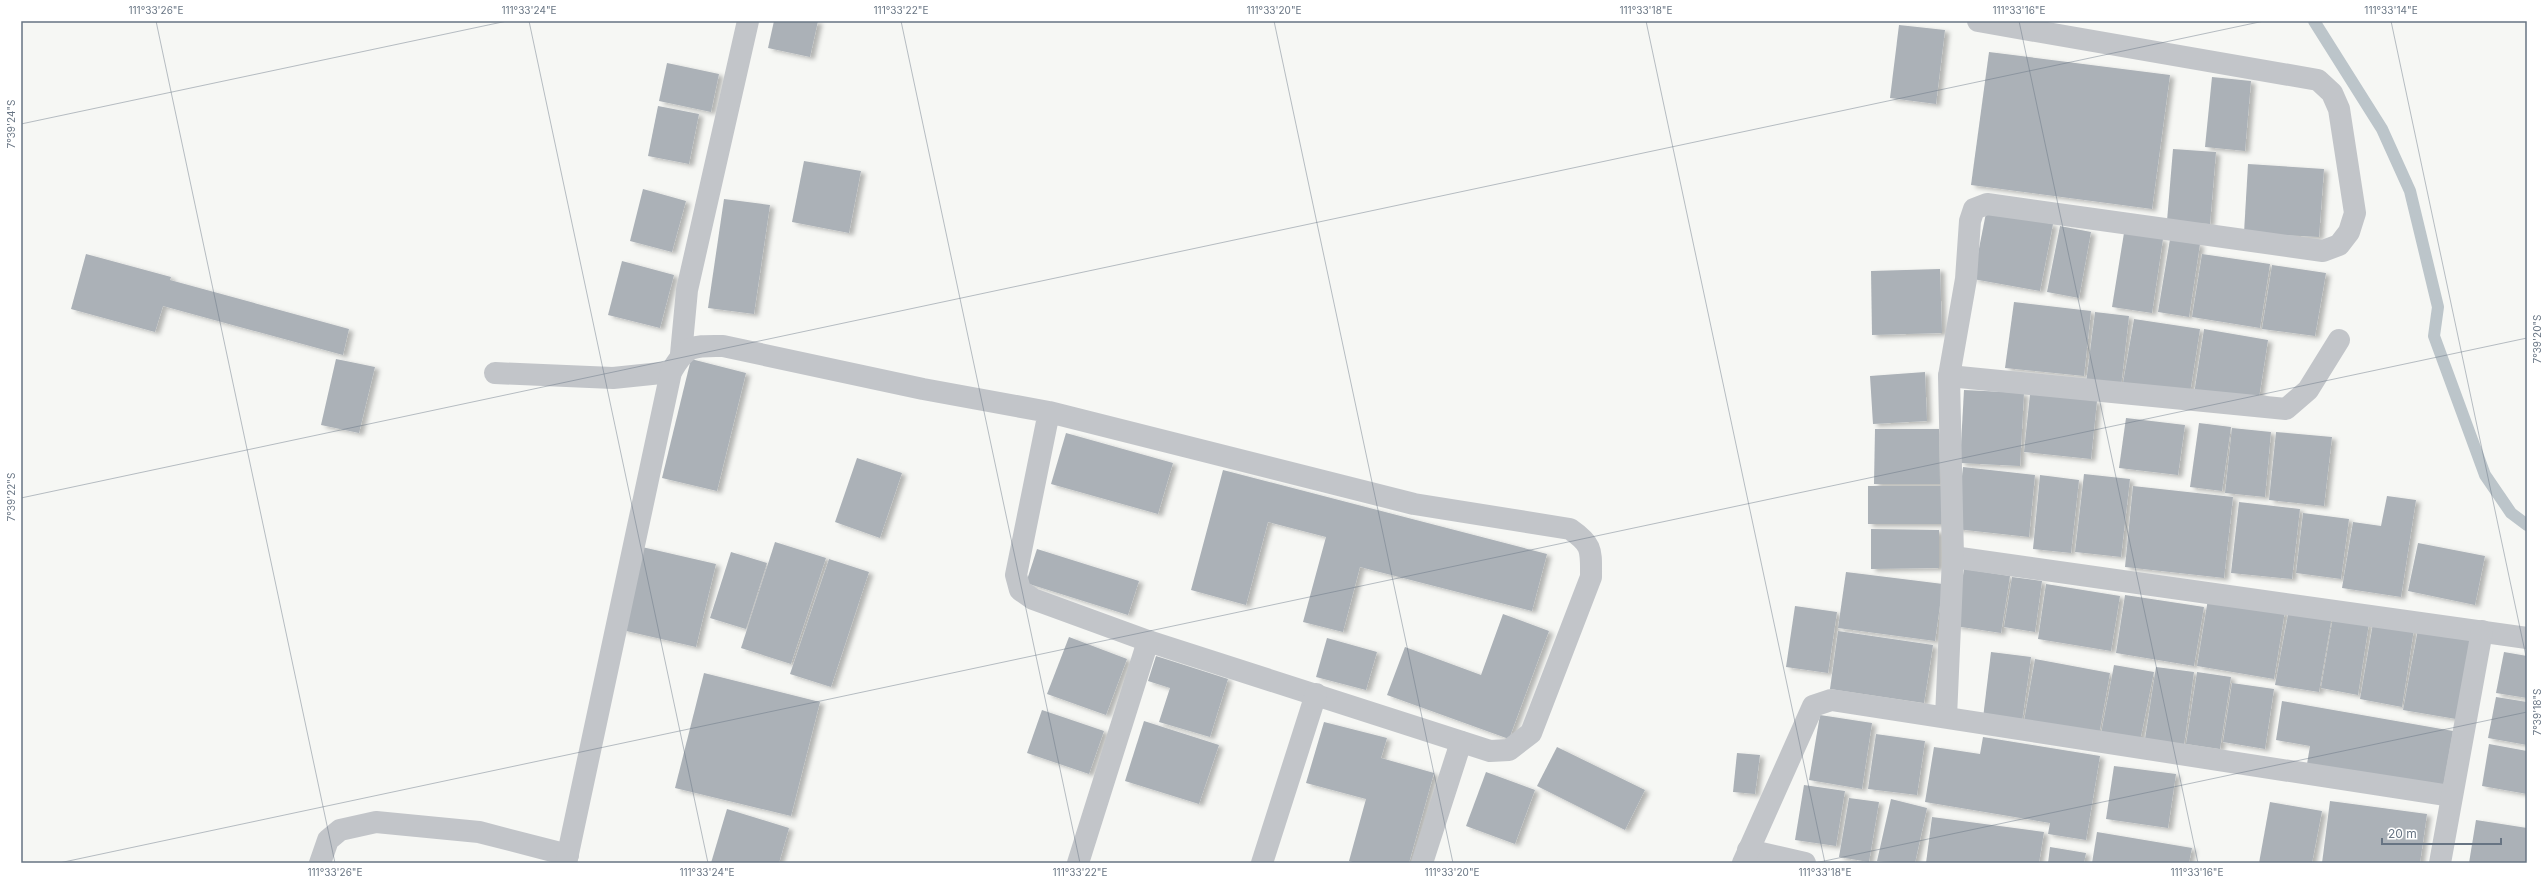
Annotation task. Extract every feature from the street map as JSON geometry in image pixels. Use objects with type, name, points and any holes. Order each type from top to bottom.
[{"type":"street","points":[[320,863],[328,840],[340,830],[376,822],[479,832],[567,859],[676,363],[687,290],[748,21]]},
{"type":"street","points":[[1946,717],[1953,557],[1949,376],[1966,279],[1970,221],[1974,209],[1987,204],[2323,251],[2339,245],[2349,232],[2355,213],[2339,109],[2332,93],[2318,80],[1978,21]]},
{"type":"street","points":[[1949,376],[2286,409],[2308,390],[2339,340]]},
{"type":"street","points":[[495,373],[613,378],[676,363],[695,346],[724,346],[923,389],[1049,412],[1414,504],[1570,529],[1586,541],[1592,556],[1591,577],[1531,733],[1509,750],[1490,751],[1148,641],[1033,599],[1020,590],[1016,582],[1049,412]]},
{"type":"street","points":[[1953,557],[2527,638]]},
{"type":"street","points":[[2440,863],[2482,631]]},
{"type":"street","points":[[1078,863],[1148,641]]},
{"type":"street","points":[[1262,863],[1316,694]]},
{"type":"street","points":[[1805,863],[1745,856],[1813,706],[1831,700],[2451,796]]},
{"type":"street","points":[[1422,863],[1461,742]]},
{"type":"building","points":[[774,21],[818,21],[810,57],[768,48]]},
{"type":"building","points":[[1899,25],[1945,30],[1936,104],[1890,98]]},
{"type":"building","points":[[1989,52],[2170,75],[2152,209],[1971,185]]},
{"type":"building","points":[[667,63],[719,74],[711,112],[659,101]]},
{"type":"building","points":[[2212,77],[2251,81],[2245,151],[2205,147]]},
{"type":"building","points":[[658,106],[699,114],[689,164],[648,156]]},
{"type":"building","points":[[2173,149],[2216,152],[2210,224],[2167,221]]},
{"type":"building","points":[[804,161],[861,171],[849,233],[792,222]]},
{"type":"building","points":[[2248,164],[2324,169],[2319,237],[2244,233]]},
{"type":"building","points":[[643,189],[686,201],[672,252],[630,241]]},
{"type":"building","points":[[724,199],[770,205],[754,314],[708,308]]},
{"type":"building","points":[[1986,213],[2053,224],[2040,291],[1973,279]]},
{"type":"building","points":[[2060,226],[2091,232],[2079,298],[2047,292]]},
{"type":"building","points":[[2124,233],[2163,239],[2152,313],[2112,307]]},
{"type":"building","points":[[2170,239],[2200,244],[2189,317],[2158,312]]},
{"type":"building","points":[[86,254],[171,277],[170,280],[349,329],[343,355],[163,306],[155,332],[71,309]]},
{"type":"building","points":[[2202,254],[2270,264],[2260,328],[2192,317]]},
{"type":"building","points":[[622,261],[674,275],[660,328],[608,315]]},
{"type":"building","points":[[2272,265],[2326,273],[2315,336],[2262,329]]},
{"type":"building","points":[[1940,269],[1942,333],[1872,335],[1871,271]]},
{"type":"building","points":[[2014,302],[2091,311],[2084,376],[2005,368]]},
{"type":"building","points":[[2095,312],[2129,316],[2121,387],[2086,383]]},
{"type":"building","points":[[2134,319],[2200,329],[2190,393],[2123,383]]},
{"type":"building","points":[[2204,329],[2268,340],[2258,404],[2194,394]]},
{"type":"building","points":[[336,359],[375,367],[359,433],[321,425]]},
{"type":"building","points":[[691,359],[746,373],[717,491],[662,478]]},
{"type":"building","points":[[1925,372],[1927,421],[1873,424],[1870,376]]},
{"type":"building","points":[[1964,390],[2024,393],[2020,466],[1960,463]]},
{"type":"building","points":[[2030,394],[2097,401],[2091,459],[2024,452]]},
{"type":"building","points":[[2126,418],[2185,425],[2178,475],[2119,468]]},
{"type":"building","points":[[2199,423],[2231,427],[2222,491],[2190,487]]},
{"type":"building","points":[[2232,428],[2271,432],[2265,497],[2225,493]]},
{"type":"building","points":[[1875,429],[1939,429],[1940,484],[1874,484]]},
{"type":"building","points":[[2276,432],[2332,437],[2324,506],[2269,500]]},
{"type":"building","points":[[1066,433],[1173,463],[1158,514],[1051,484]]},
{"type":"building","points":[[857,458],[902,473],[880,538],[835,522]]},
{"type":"building","points":[[1963,467],[2035,475],[2029,537],[1956,529]]},
{"type":"building","points":[[1223,470],[1547,554],[1532,611],[1360,567],[1343,632],[1303,622],[1326,537],[1268,522],[1246,605],[1191,590]]},
{"type":"building","points":[[2084,474],[2130,479],[2121,557],[2075,552]]},
{"type":"building","points":[[2040,475],[2079,480],[2071,553],[2033,549]]},
{"type":"building","points":[[1868,486],[1941,486],[1941,524],[1868,524]]},
{"type":"building","points":[[2133,486],[2233,497],[2224,578],[2125,567]]},
{"type":"building","points":[[2387,496],[2416,500],[2401,597],[2342,588],[2353,522],[2381,526]]},
{"type":"building","points":[[2239,502],[2300,509],[2292,579],[2231,573]]},
{"type":"building","points":[[2303,513],[2349,519],[2341,579],[2296,573]]},
{"type":"building","points":[[1871,529],[1939,530],[1939,568],[1871,569]]},
{"type":"building","points":[[775,542],[826,558],[791,664],[741,648]]},
{"type":"building","points":[[2418,543],[2485,556],[2475,605],[2408,591]]},
{"type":"building","points":[[642,547],[716,564],[696,647],[622,630]]},
{"type":"building","points":[[1037,549],[1139,581],[1128,615],[1026,583]]},
{"type":"building","points":[[731,552],[767,563],[746,629],[710,618]]},
{"type":"building","points":[[829,559],[869,572],[831,687],[790,674]]},
{"type":"building","points":[[1964,569],[2010,576],[2001,633],[1955,626]]},
{"type":"building","points":[[1846,572],[1943,584],[1935,641],[1838,628]]},
{"type":"building","points":[[2012,577],[2042,581],[2035,632],[2004,627]]},
{"type":"building","points":[[2046,584],[2120,596],[2111,651],[2038,639]]},
{"type":"building","points":[[2125,595],[2204,607],[2194,666],[2116,653]]},
{"type":"building","points":[[2208,599],[2285,611],[2274,679],[2197,666]]},
{"type":"building","points":[[1795,606],[1837,612],[1828,673],[1786,667]]},
{"type":"building","points":[[2289,609],[2332,616],[2319,692],[2275,685]]},
{"type":"building","points":[[1503,614],[1549,631],[1509,739],[1387,695],[1405,647],[1481,675]]},
{"type":"building","points":[[2333,617],[2369,623],[2358,695],[2321,688]]},
{"type":"building","points":[[2373,623],[2414,629],[2402,707],[2360,699]]},
{"type":"building","points":[[2418,629],[2472,639],[2456,719],[2403,710]]},
{"type":"building","points":[[1838,631],[1933,645],[1924,703],[1830,689]]},
{"type":"building","points":[[1069,637],[1127,659],[1106,715],[1047,694]]},
{"type":"building","points":[[1327,638],[1377,652],[1366,690],[1316,677]]},
{"type":"building","points":[[1991,652],[2031,657],[2022,722],[1983,718]]},
{"type":"building","points":[[2504,652],[2527,656],[2527,698],[2496,693]]},
{"type":"building","points":[[1156,656],[1228,679],[1210,737],[1159,722],[1170,688],[1148,681]]},
{"type":"building","points":[[2035,659],[2110,673],[2099,735],[2024,721]]},
{"type":"building","points":[[2114,665],[2154,672],[2140,741],[2101,734]]},
{"type":"building","points":[[2156,667],[2194,672],[2184,745],[2145,739]]},
{"type":"building","points":[[2197,672],[2231,677],[2220,749],[2186,744]]},
{"type":"building","points":[[704,673],[820,702],[791,816],[675,788]]},
{"type":"building","points":[[2232,683],[2274,689],[2265,749],[2223,742]]},
{"type":"building","points":[[2496,697],[2527,702],[2527,745],[2488,738]]},
{"type":"building","points":[[2282,701],[2453,731],[2443,787],[2307,764],[2310,746],[2276,740]]},
{"type":"building","points":[[1042,710],[1104,731],[1089,774],[1027,753]]},
{"type":"building","points":[[1820,715],[1872,723],[1862,789],[1809,780]]},
{"type":"building","points":[[1144,721],[1219,745],[1199,804],[1125,781]]},
{"type":"building","points":[[1324,722],[1387,738],[1381,758],[1434,773],[1409,863],[1356,863],[1349,861],[1366,799],[1306,783]]},
{"type":"building","points":[[1876,734],[1925,741],[1917,795],[1868,789]]},
{"type":"building","points":[[1983,737],[2100,756],[2086,840],[2048,834],[2050,823],[1925,802],[1934,747],[1980,754]]},
{"type":"building","points":[[2489,744],[2527,751],[2527,794],[2482,786]]},
{"type":"building","points":[[1557,747],[1645,790],[1625,830],[1537,786]]},
{"type":"building","points":[[1737,753],[1760,755],[1755,794],[1733,792]]},
{"type":"building","points":[[2114,766],[2176,774],[2168,828],[2106,819]]},
{"type":"building","points":[[1486,772],[1535,790],[1515,844],[1466,826]]},
{"type":"building","points":[[1804,785],[1845,791],[1836,846],[1795,840]]},
{"type":"building","points":[[1849,798],[1879,802],[1869,862],[1839,857]]},
{"type":"building","points":[[1891,799],[1927,808],[1915,863],[1877,861]]},
{"type":"building","points":[[2330,801],[2427,814],[2420,863],[2322,863]]},
{"type":"building","points":[[2270,802],[2322,811],[2312,863],[2259,863]]},
{"type":"building","points":[[727,809],[789,828],[779,863],[711,863]]},
{"type":"building","points":[[1932,817],[2044,832],[2039,863],[1926,863]]},
{"type":"building","points":[[2476,820],[2527,828],[2527,863],[2469,863]]},
{"type":"building","points":[[2097,832],[2192,848],[2189,863],[2092,863]]},
{"type":"building","points":[[2050,847],[2086,853],[2084,863],[2048,863]]},
{"type":"waterway","points":[[2314,21],[2382,129],[2410,191],[2438,307],[2434,336],[2485,475],[2511,513],[2527,525]]}]
